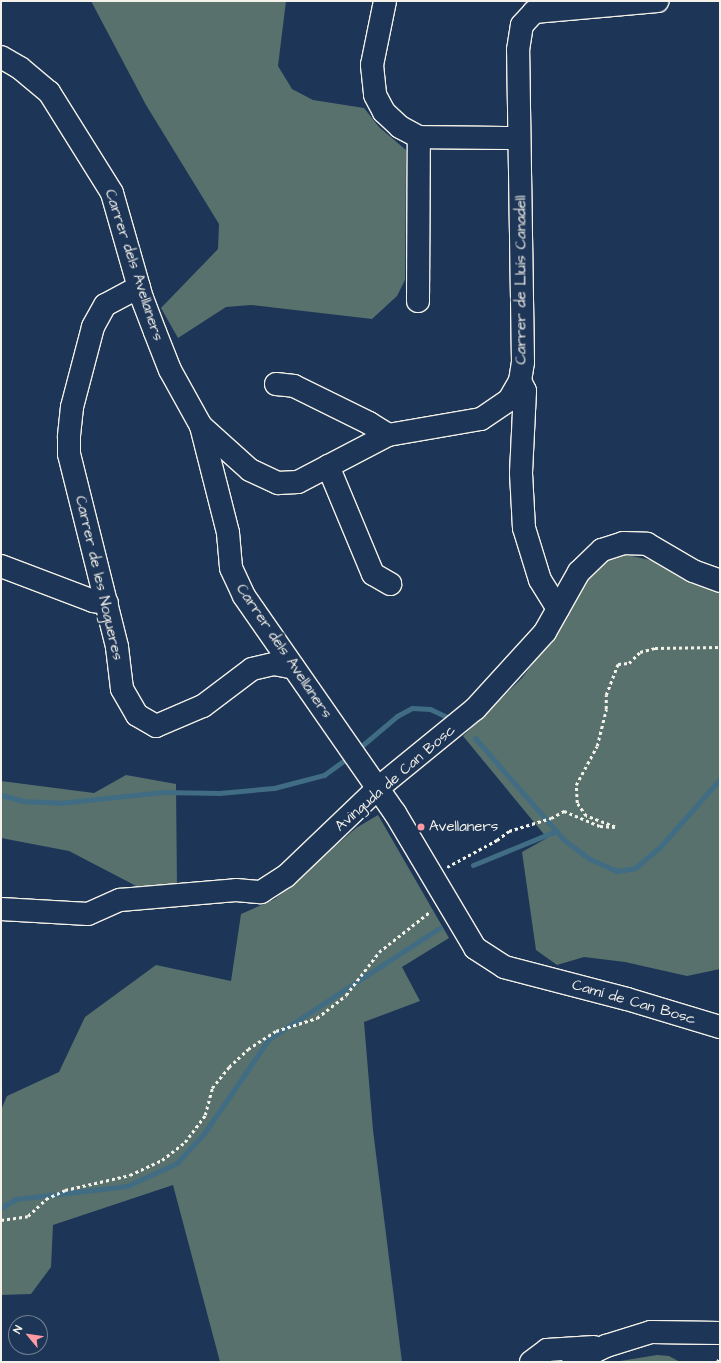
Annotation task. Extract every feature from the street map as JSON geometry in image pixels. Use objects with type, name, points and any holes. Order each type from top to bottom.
[{"type":"street","points":[[384,1],[372,65],[375,95],[384,112],[400,127],[419,137],[519,138]]},
{"type":"street","name":"Carrer de Lluís Canadell","points":[[202,426],[250,470],[278,483],[298,482],[388,435],[481,419],[509,400],[520,382],[523,362],[518,50],[522,25],[534,12],[658,1]]},
{"type":"street","name":"Carrer dels Avellaners","points":[[1,57],[20,68],[48,92],[79,137],[112,193],[139,287],[170,370],[202,426],[228,533],[231,568],[244,596],[378,788],[433,874],[467,937],[484,956],[504,967],[548,979]]},
{"type":"street","points":[[418,301],[419,137]]},
{"type":"street","name":"Carrer de les Nogueres","points":[[139,287],[105,305],[93,328],[72,407],[68,437],[69,454],[117,647],[122,689],[136,716],[156,726],[203,706],[252,669],[274,664],[294,668]]},
{"type":"street","points":[[520,382],[525,391],[521,473],[524,528],[540,580],[558,609]]},
{"type":"street","points":[[276,384],[294,386],[388,435]]},
{"type":"street","points":[[328,466],[373,574],[390,584]]},
{"type":"street","name":"Avinguda de Can Bosc","points":[[1,909],[88,914],[120,900],[236,890],[262,892],[286,876],[378,788],[475,710],[536,643],[586,565],[602,550],[616,544],[640,542],[656,547],[693,571],[720,581]]},
{"type":"street","points":[[1,566],[92,601],[107,603]]},
{"type":"street","name":"Camí de Can Bosc","points":[[548,979],[627,999],[720,1027]]},
{"type":"street","points":[[573,1362],[606,1346],[650,1332],[720,1333]]},
{"type":"street","points":[[531,1362],[547,1350],[606,1346]]},
{"type":"path","points":[[433,874],[497,840],[508,831],[534,824],[564,811],[600,826],[615,827],[586,816],[577,803],[576,785],[597,746],[606,709],[606,695],[618,664],[629,662],[640,652],[655,648],[720,647]]},
{"type":"path","points":[[1,1220],[28,1216],[46,1199],[65,1190],[130,1176],[162,1160],[185,1142],[204,1116],[212,1088],[229,1067],[248,1048],[276,1031],[316,1018],[346,995],[379,952],[422,919],[446,897]]},
{"type":"path","points":[[717,1362],[720,1358]]},
{"type":"green space","points":[[91,1],[286,1],[278,66],[292,89],[313,100],[364,108],[379,127],[406,150],[405,280],[397,296],[372,319],[251,305],[226,307],[178,338],[161,308],[218,249],[219,224],[146,105]]},
{"type":"green space","points":[[618,553],[654,561],[688,581],[720,591],[720,969],[687,976],[625,962],[584,957],[557,965],[536,950],[522,852],[547,838],[463,736],[522,678],[566,618],[587,577]]},
{"type":"green space","points":[[126,775],[176,784],[177,887],[140,888],[69,851],[1,838],[1,781],[94,793]]},
{"type":"green space","points":[[378,815],[449,938],[402,967],[420,1001],[364,1022],[373,1130],[402,1362],[220,1362],[173,1185],[53,1225],[51,1267],[31,1294],[1,1295],[1,1110],[7,1096],[59,1072],[85,1017],[156,965],[231,981],[241,914],[275,899],[356,828]]},
{"type":"green space","points":[[657,1355],[669,1356],[680,1362],[614,1362]]},
{"type":"waterway","points":[[358,749],[397,716],[412,708],[430,709],[451,719]]},
{"type":"waterway","points":[[475,738],[563,839],[590,859],[617,871],[635,868],[660,847],[720,779]]},
{"type":"waterway","points":[[1,795],[24,801],[59,803],[163,792],[219,793],[274,788],[324,775],[350,756]]},
{"type":"waterway","points":[[473,865],[556,831]]},
{"type":"waterway","points":[[1,1208],[16,1199],[127,1186],[177,1163],[205,1132],[269,1039],[439,928]]},
{"type":"place","name":"Avellaners","points":[[421,827]]}]
